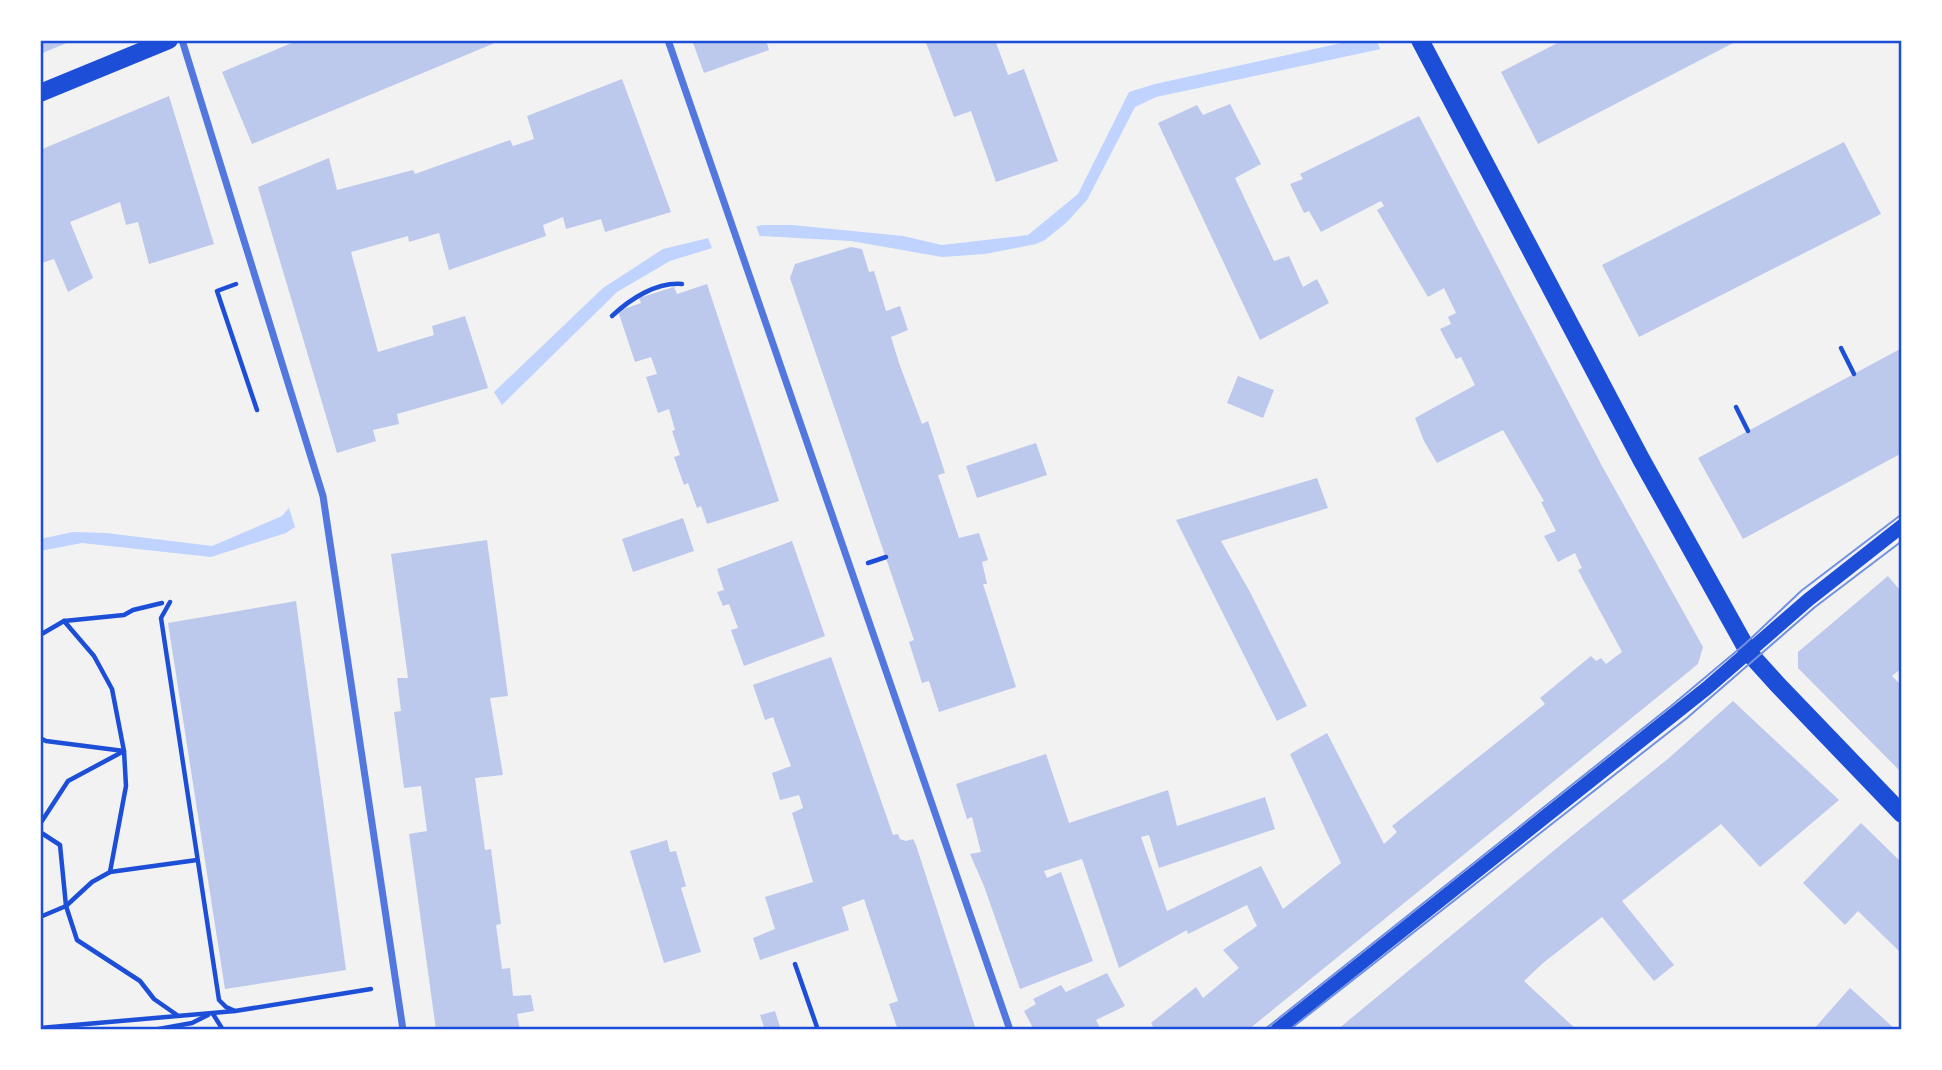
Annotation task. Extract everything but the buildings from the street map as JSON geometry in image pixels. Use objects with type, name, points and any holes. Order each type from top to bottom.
[{"type":"main road","points":[[40,93],[169,40]]},
{"type":"main road","points":[[1422,44],[1641,459],[1749,653],[1902,814]]},
{"type":"main road","points":[[1277,1030],[1749,653],[1808,600],[1902,526]]},
{"type":"street","points":[[182,40],[323,496],[403,1030]]},
{"type":"street","points":[[668,40],[1010,1030]]},
{"type":"path","points":[[612,316],[639,294],[676,283],[682,284]]},
{"type":"path","points":[[222,289],[217,291],[257,410]]},
{"type":"path","points":[[1841,348],[1854,374]]},
{"type":"path","points":[[1736,407],[1748,431]]},
{"type":"path","points":[[170,602],[161,618],[219,1000],[235,1011]]},
{"type":"path","points":[[40,635],[64,621],[124,615],[162,603]]},
{"type":"path","points":[[64,621],[94,656],[112,690],[124,751],[126,786],[110,872]]},
{"type":"path","points":[[40,738],[124,751]]},
{"type":"path","points":[[40,824],[68,781],[124,751]]},
{"type":"path","points":[[40,832],[60,845],[66,906],[77,940],[140,981],[154,999],[177,1015]]},
{"type":"path","points":[[40,917],[66,906],[92,882],[110,872],[197,860]]},
{"type":"path","points":[[795,964],[818,1030]]},
{"type":"path","points":[[40,1028],[235,1011],[371,989]]},
{"type":"path","points":[[153,1030],[192,1023],[212,1013]]},
{"type":"path","points":[[212,1013],[223,1030]]},
{"type":"water","points":[[1355,40],[1423,40],[1156,97],[1135,107],[1087,200],[1067,222],[1036,244],[985,254],[942,257],[851,241],[760,236],[712,248],[670,261],[617,292],[502,405],[494,392],[603,288],[663,249],[762,225],[792,225],[903,236],[942,245],[1028,235],[1078,194],[1129,92]]},
{"type":"water","points":[[289,508],[295,527],[286,533],[211,557],[82,543],[40,551],[40,539],[73,532],[106,533],[212,546],[282,516]]},
{"type":"pier","points":[[1376,40],[1426,40],[1424,44],[1382,53]]},
{"type":"pier","points":[[755,223],[761,240],[713,251],[707,235]]},
{"type":"tram line","points":[[1264,1030],[1671,706],[1745,644],[1801,591],[1902,514]]},
{"type":"tram line","points":[[1289,1030],[1687,718],[1815,607],[1902,541]]}]
